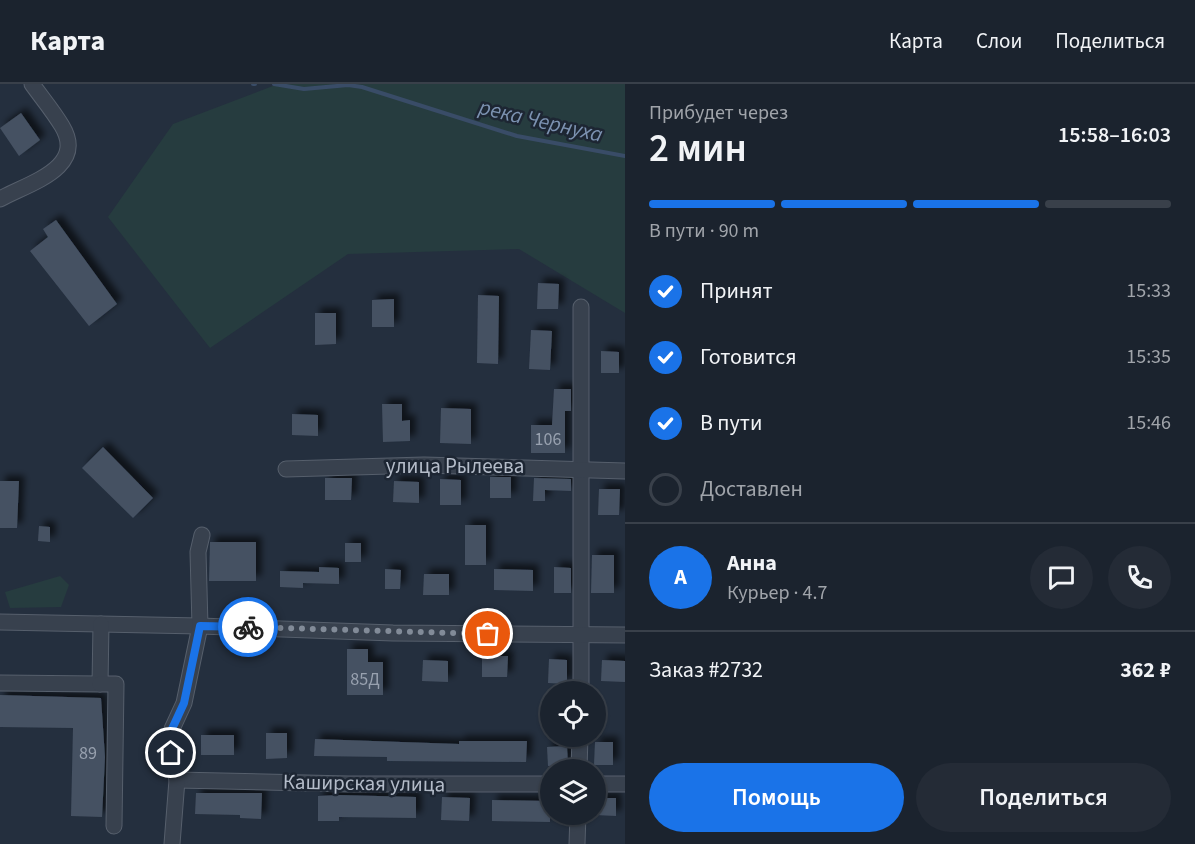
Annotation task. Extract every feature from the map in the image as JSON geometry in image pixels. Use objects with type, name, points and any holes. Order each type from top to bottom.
[{"type":"street","points":[[0,199],[55,170],[65,161],[69,146],[63,128],[32,84]]},
{"type":"street","points":[[581,307],[583,468],[581,681]]},
{"type":"street","name":"улица Рылеева","points":[[286,469],[424,465],[625,471]]},
{"type":"street","points":[[172,844],[177,780],[171,753],[172,729],[184,703],[200,626],[198,552],[202,535]]},
{"type":"street","points":[[0,622],[393,633],[625,635]]},
{"type":"street","points":[[100,684],[101,624]]},
{"type":"street","points":[[0,683],[116,684],[114,826]]},
{"type":"street","name":"Каширская улица","points":[[177,780],[348,784],[540,784]]},
{"type":"street","points":[[606,784],[625,784]]},
{"type":"street","points":[[578,825],[578,844]]},
{"type":"green space","points":[[278,84],[625,84],[625,313],[519,249],[348,254],[210,348],[108,217],[173,124]]},
{"type":"green space","points":[[60,576],[69,585],[61,607],[10,608],[5,592]]},
{"type":"building","points":[[21,113],[40,140],[19,156],[0,128]]},
{"type":"building","points":[[56,220],[117,304],[89,326],[30,251],[48,237],[43,229]]},
{"type":"building","points":[[538,283],[559,284],[558,309],[537,309]]},
{"type":"building","points":[[478,295],[499,296],[498,364],[477,363]]},
{"type":"building","points":[[394,299],[394,327],[372,327],[372,300]]},
{"type":"building","points":[[315,313],[336,313],[336,344],[315,345]]},
{"type":"building","points":[[531,330],[552,331],[550,370],[529,369]]},
{"type":"building","points":[[601,351],[619,352],[619,373],[601,373]]},
{"type":"building","points":[[554,389],[571,389],[571,411],[565,411],[565,453],[531,453],[531,425],[552,425]]},
{"type":"building","points":[[382,404],[402,404],[402,421],[410,420],[410,441],[383,442]]},
{"type":"building","points":[[441,408],[471,409],[471,444],[440,443]]},
{"type":"building","points":[[292,414],[318,415],[318,436],[292,435]]},
{"type":"building","points":[[103,447],[153,498],[133,518],[82,468]]},
{"type":"building","points":[[490,477],[511,477],[511,498],[490,498]]},
{"type":"building","points":[[325,478],[352,478],[351,500],[325,500]]},
{"type":"building","points":[[534,478],[571,479],[571,491],[545,490],[545,501],[533,501]]},
{"type":"building","points":[[440,479],[461,480],[461,505],[440,505]]},
{"type":"building","points":[[0,481],[19,481],[17,528],[0,528]]},
{"type":"building","points":[[394,481],[419,482],[419,503],[393,502]]},
{"type":"building","points":[[599,489],[620,489],[619,515],[598,515]]},
{"type":"building","points":[[465,525],[486,525],[486,565],[465,565]]},
{"type":"building","points":[[39,526],[50,527],[50,542],[38,541]]},
{"type":"building","points":[[210,542],[256,542],[256,581],[209,581]]},
{"type":"building","points":[[345,543],[361,543],[361,562],[345,562]]},
{"type":"building","points":[[592,555],[614,555],[614,593],[591,593]]},
{"type":"building","points":[[319,567],[339,568],[339,584],[303,583],[303,588],[280,587],[280,571],[319,572]]},
{"type":"building","points":[[554,567],[571,568],[571,593],[554,593]]},
{"type":"building","points":[[385,569],[401,570],[400,589],[385,589]]},
{"type":"building","points":[[494,569],[533,570],[533,591],[494,590]]},
{"type":"building","points":[[424,574],[449,574],[449,595],[423,595]]},
{"type":"building","points":[[347,649],[368,649],[368,662],[383,662],[383,695],[347,695]]},
{"type":"building","points":[[482,656],[508,656],[507,677],[482,677]]},
{"type":"building","points":[[549,659],[567,660],[567,681],[548,681]]},
{"type":"building","points":[[423,660],[448,661],[448,682],[422,681]]},
{"type":"building","points":[[602,660],[625,661],[625,682],[601,681]]},
{"type":"building","points":[[0,695],[101,698],[105,757],[102,817],[71,816],[73,728],[0,727]]},
{"type":"building","points":[[266,733],[287,733],[287,758],[266,759]]},
{"type":"building","points":[[201,735],[234,735],[234,755],[201,755]]},
{"type":"building","points":[[315,739],[459,744],[459,741],[527,741],[526,762],[387,761],[387,757],[314,756]]},
{"type":"building","points":[[606,742],[613,742],[613,765],[606,765],[606,759],[594,759],[595,747],[606,747]]},
{"type":"building","points":[[547,747],[567,747],[568,759],[548,759]]},
{"type":"building","points":[[196,793],[262,793],[261,819],[240,818],[240,815],[195,814]]},
{"type":"building","points":[[318,796],[416,797],[416,818],[339,817],[339,821],[318,821]]},
{"type":"building","points":[[442,797],[470,798],[469,821],[441,820]]},
{"type":"building","points":[[606,798],[616,798],[616,816],[606,816]]},
{"type":"building","points":[[492,800],[540,801],[540,822],[492,821]]},
{"type":"waterway","name":"река Чернуха","points":[[274,84],[304,89],[348,85],[362,87],[517,136],[625,156]]},
{"type":"way so far","points":[[248,627],[488,634]]},
{"type":"route","points":[[171,753],[172,729],[184,703],[200,626],[248,627]]}]
